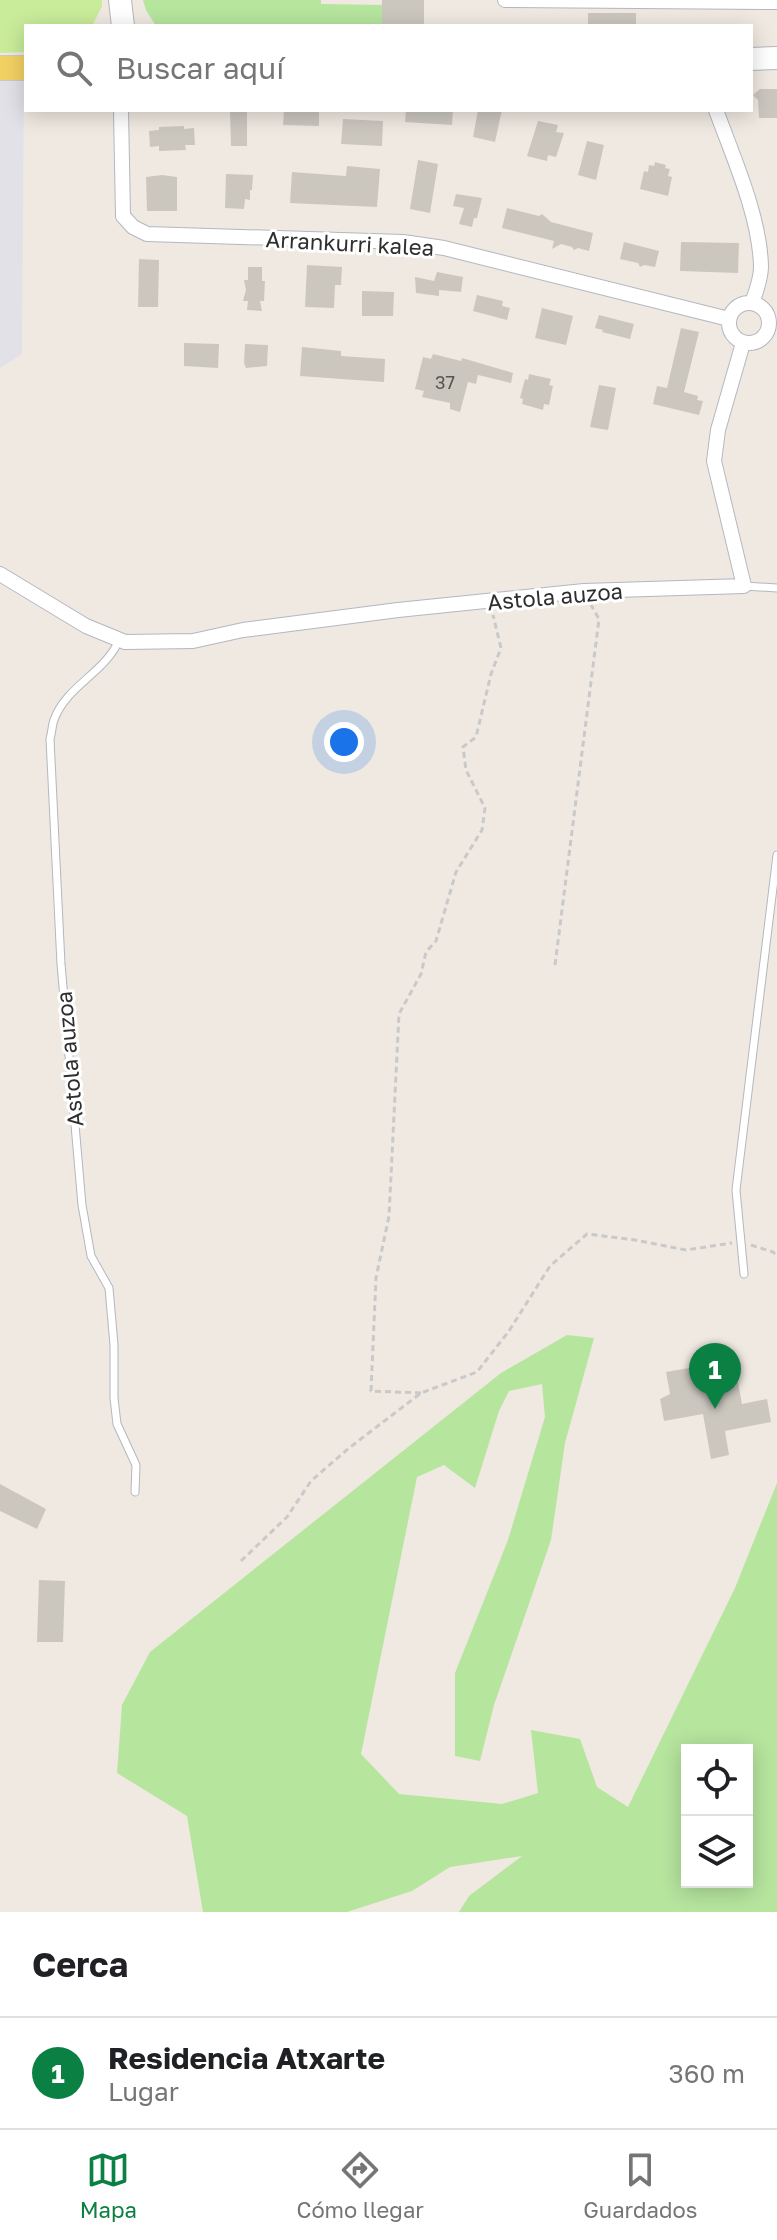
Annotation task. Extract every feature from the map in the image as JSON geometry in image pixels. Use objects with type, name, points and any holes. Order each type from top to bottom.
[{"type":"main road","points":[[0,68],[24,68]]},
{"type":"street","points":[[505,0],[777,2]]},
{"type":"street","points":[[753,59],[777,58]]},
{"type":"street","name":"Arrankurri kalea","points":[[121,112],[123,216],[133,227],[147,234],[403,242],[444,248],[729,319]]},
{"type":"street","points":[[717,112],[742,185],[759,248],[761,271],[752,303]]},
{"type":"street","points":[[752,303],[764,310],[773,323],[761,339],[743,343],[733,336],[729,319],[740,305],[752,303]]},
{"type":"street","points":[[743,343],[718,430],[714,461],[744,586]]},
{"type":"street","name":"Astola auzoa","points":[[0,574],[86,626],[125,642],[193,641],[243,630],[584,591],[744,586]]},
{"type":"lane","points":[[744,586],[777,588]]},
{"type":"lane","name":"Astola auzoa","points":[[119,640],[116,648],[69,697],[55,717],[50,739],[61,964],[82,1205],[91,1256],[109,1288],[117,1424],[136,1465],[135,1492]]},
{"type":"lane","points":[[744,1274],[736,1190],[777,855]]},
{"type":"path","points":[[555,965],[599,619],[584,591]]},
{"type":"path","points":[[421,1393],[371,1391],[376,1278],[389,1216],[399,1014],[421,974],[426,952],[436,941],[456,872],[482,830],[485,808],[466,770],[463,747],[476,737],[491,674],[501,648],[494,616],[484,601]]},
{"type":"path","points":[[241,1561],[287,1517],[311,1481],[349,1448],[421,1393],[477,1372],[509,1331],[550,1266],[587,1234],[686,1250],[741,1242],[777,1256]]},
{"type":"shaded area","points":[[0,68],[24,68],[22,354],[0,368]]},
{"type":"green space","points":[[0,0],[102,0],[93,24],[24,24],[24,52],[0,53]]},
{"type":"green space","points":[[143,0],[321,0],[321,4],[382,5],[382,24],[155,24]]},
{"type":"green space","points":[[567,1335],[594,1338],[565,1443],[551,1540],[494,1705],[480,1761],[455,1756],[455,1673],[508,1540],[545,1417],[542,1384],[509,1391],[499,1411],[475,1488],[444,1465],[417,1477],[361,1754],[399,1794],[502,1804],[538,1793],[531,1730],[580,1739],[597,1787],[628,1807],[735,1588],[777,1483],[777,1912],[459,1912],[469,1896],[522,1856],[450,1867],[412,1891],[347,1912],[203,1912],[187,1816],[117,1773],[122,1705],[150,1652],[501,1373]]},
{"type":"building","points":[[382,0],[424,0],[424,24],[382,24]]},
{"type":"building","points":[[588,13],[636,13],[636,24],[588,24]]},
{"type":"building","points":[[760,89],[777,89],[777,118],[759,118],[758,100],[753,95]]},
{"type":"building","points":[[230,112],[247,112],[247,146],[231,146]]},
{"type":"building","points":[[284,112],[319,112],[319,126],[283,125]]},
{"type":"building","points":[[406,112],[453,112],[452,125],[405,122]]},
{"type":"building","points":[[478,112],[502,112],[495,142],[473,137]]},
{"type":"building","points":[[343,119],[383,121],[382,146],[341,144]]},
{"type":"building","points":[[538,121],[558,125],[556,132],[564,133],[556,157],[548,155],[547,161],[527,156]]},
{"type":"building","points":[[184,126],[184,129],[194,128],[195,145],[185,145],[186,150],[159,151],[159,146],[150,147],[149,131],[159,130],[159,127]]},
{"type":"building","points":[[587,141],[604,145],[596,180],[578,175]]},
{"type":"building","points":[[418,160],[438,164],[430,213],[410,209]]},
{"type":"building","points":[[655,162],[670,169],[668,176],[672,177],[668,196],[640,189],[644,171],[648,172],[649,165],[654,166]]},
{"type":"building","points":[[347,166],[380,169],[377,207],[290,203],[292,172],[346,176]]},
{"type":"building","points":[[226,174],[253,175],[250,200],[245,199],[244,209],[225,208]]},
{"type":"building","points":[[146,177],[177,177],[177,211],[147,211]]},
{"type":"building","points":[[456,194],[482,198],[472,227],[459,224],[464,208],[453,206]]},
{"type":"building","points":[[507,208],[539,216],[542,214],[551,222],[593,233],[589,251],[574,250],[561,244],[552,249],[554,241],[502,228]]},
{"type":"building","points":[[624,242],[659,251],[655,267],[640,267],[638,263],[620,259]]},
{"type":"building","points":[[681,242],[739,243],[738,273],[680,271]]},
{"type":"building","points":[[139,259],[159,260],[158,307],[138,307]]},
{"type":"building","points":[[307,265],[342,267],[341,285],[335,285],[334,308],[305,307]]},
{"type":"building","points":[[248,267],[262,267],[262,281],[265,281],[264,301],[260,301],[262,311],[247,310],[248,301],[243,301]]},
{"type":"building","points":[[437,272],[463,277],[461,292],[439,290],[439,296],[416,293],[415,277],[434,281]]},
{"type":"building","points":[[362,291],[394,292],[393,316],[362,316]]},
{"type":"building","points":[[477,295],[503,301],[502,306],[510,308],[507,320],[473,311]]},
{"type":"building","points":[[542,308],[573,316],[566,345],[535,338]]},
{"type":"building","points":[[599,315],[634,324],[630,339],[595,328]]},
{"type":"building","points":[[681,328],[699,332],[684,392],[703,401],[699,415],[653,404],[657,386],[667,388]]},
{"type":"building","points":[[184,343],[219,344],[218,368],[184,366]]},
{"type":"building","points":[[245,344],[268,345],[267,366],[246,368]]},
{"type":"building","points":[[302,347],[341,351],[341,356],[385,359],[384,382],[300,376]]},
{"type":"building","points":[[433,354],[461,361],[462,358],[513,373],[511,383],[478,375],[476,384],[468,382],[460,412],[450,409],[450,403],[422,397],[424,391],[415,389],[423,357],[431,359]]},
{"type":"building","points":[[529,374],[551,379],[549,385],[553,386],[549,405],[544,404],[543,410],[522,404],[523,399],[520,398]]},
{"type":"building","points":[[599,385],[616,388],[608,430],[590,427]]},
{"type":"building","points":[[732,1351],[742,1404],[767,1399],[771,1422],[725,1431],[729,1455],[711,1459],[703,1414],[664,1421],[660,1399],[670,1394],[666,1372],[695,1367],[693,1358]]},
{"type":"building","points":[[0,1484],[46,1509],[37,1529],[0,1511]]},
{"type":"building","points":[[39,1580],[65,1581],[63,1642],[37,1642]]},
{"type":"place","name":"Residencia Atxarte","points":[[715,1409]]}]
